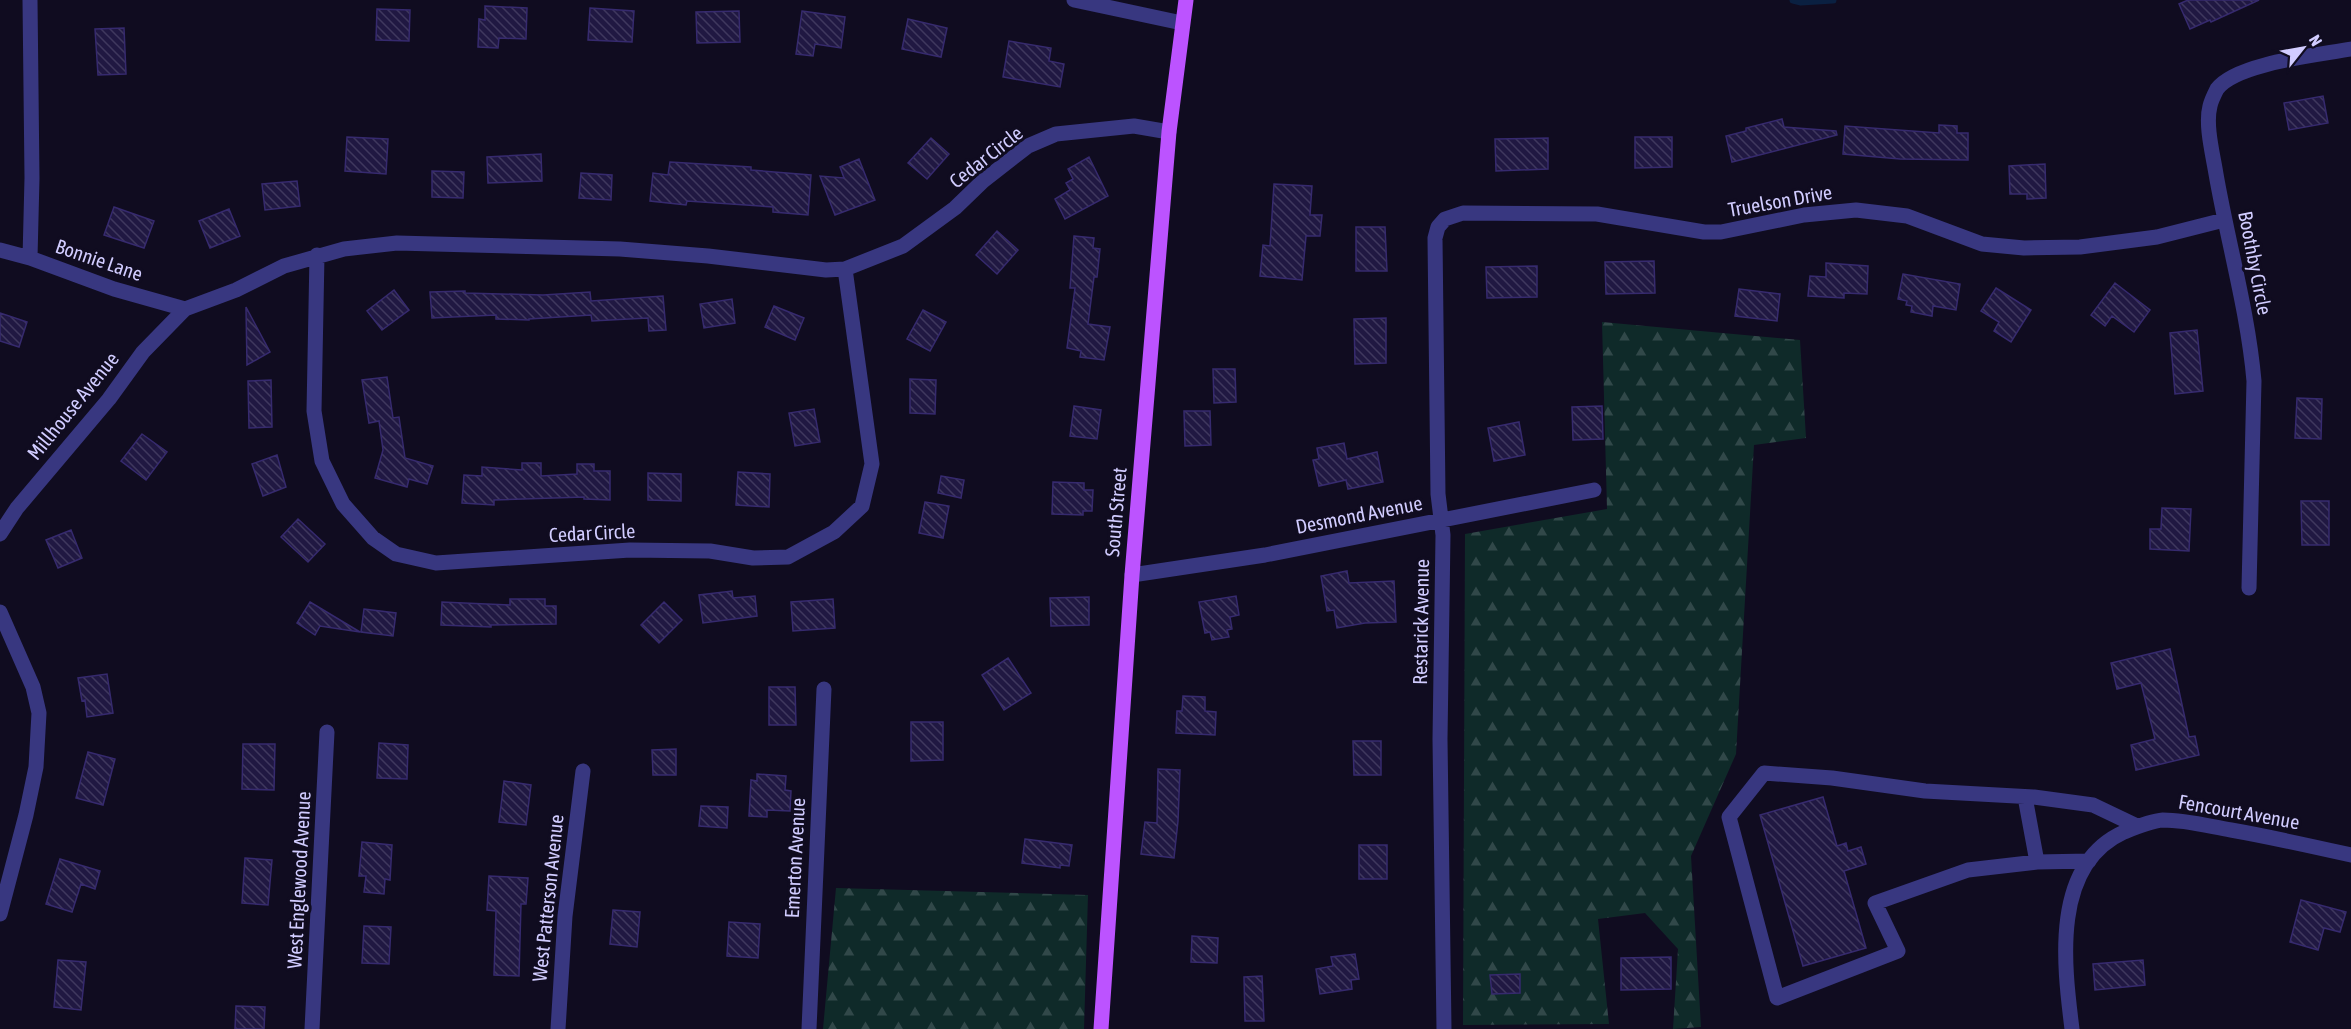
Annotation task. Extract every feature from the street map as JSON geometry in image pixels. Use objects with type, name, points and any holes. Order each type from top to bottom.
[{"type":"main road","name":"South Street","points":[[1101,1029],[1132,575],[1168,132],[1186,0]]},
{"type":"street","points":[[30,0],[33,178],[30,258]]},
{"type":"street","points":[[1074,0],[1182,23]]},
{"type":"street","name":"Boothby Circle","points":[[2249,588],[2254,381],[2252,353],[2224,220],[2210,136],[2209,107],[2218,88],[2236,74],[2273,63],[2351,49]]},
{"type":"street","name":"Cedar Circle","points":[[185,309],[236,290],[284,266],[317,255],[344,249],[397,243],[620,249],[708,256],[826,270],[845,268],[903,246],[955,208],[983,181],[1028,146],[1056,134],[1134,126],[1168,132]]},
{"type":"street","name":"Truelson Drive","points":[[1445,219],[1462,213],[1572,213],[1615,217],[1704,232],[1721,232],[1804,215],[1856,210],[1907,216],[1982,244],[2024,248],[2080,247],[2157,237],[2224,220]]},
{"type":"street","name":"Restarick Avenue","points":[[1444,1029],[1440,740],[1443,535],[1438,494],[1435,238],[1438,227],[1445,219]]},
{"type":"street","name":"Bonnie Lane","points":[[0,250],[30,258],[114,289],[185,309]]},
{"type":"street","name":"Cedar Circle","points":[[317,255],[314,411],[322,461],[344,504],[373,538],[396,554],[436,562],[630,550],[710,551],[753,558],[788,557],[834,532],[862,506],[872,464],[845,268]]},
{"type":"street","name":"Millhouse Avenue","points":[[0,534],[17,508],[109,399],[143,352],[185,309]]},
{"type":"street","name":"Desmond Avenue","points":[[1132,575],[1265,555],[1594,490]]},
{"type":"street","points":[[0,612],[33,687],[39,713],[36,767],[0,914]]},
{"type":"street","name":"Emerton Avenue","points":[[809,1029],[824,689]]},
{"type":"street","name":"West Englewood Avenue","points":[[312,1029],[327,732]]},
{"type":"street","name":"West Patterson Avenue","points":[[558,1029],[565,916],[583,771]]},
{"type":"street","points":[[2089,861],[2037,862],[1968,870],[1875,903],[1898,951],[1777,998],[1729,817],[1764,773],[1832,778],[1925,791],[2025,797],[2093,805],[2137,826]]},
{"type":"street","points":[[2025,797],[2037,862]]},
{"type":"street","name":"Fencourt Avenue","points":[[2072,1029],[2065,975],[2068,910],[2076,884],[2089,861],[2117,835],[2137,826],[2161,820],[2190,822],[2283,839],[2351,855]]},
{"type":"green space","points":[[1602,322],[1800,340],[1806,438],[1754,445],[1736,754],[1691,856],[1701,1027],[1673,1029],[1678,949],[1645,913],[1598,919],[1609,1024],[1463,1025],[1465,534],[1607,509]]},
{"type":"green space","points":[[836,888],[1088,895],[1084,1029],[823,1029]]},
{"type":"building","points":[[2188,0],[2259,0],[2190,29],[2179,4]]},
{"type":"building","points":[[485,6],[527,8],[526,39],[499,38],[498,48],[478,47],[479,19],[485,20]]},
{"type":"building","points":[[590,8],[634,11],[632,42],[588,40]]},
{"type":"building","points":[[377,9],[410,10],[409,41],[376,40]]},
{"type":"building","points":[[739,11],[740,42],[697,43],[696,12]]},
{"type":"building","points":[[802,11],[845,17],[841,48],[815,44],[813,56],[796,54]]},
{"type":"building","points":[[908,19],[947,28],[941,57],[902,49]]},
{"type":"building","points":[[124,28],[126,74],[98,75],[95,29]]},
{"type":"building","points":[[1009,41],[1051,48],[1049,61],[1064,64],[1060,87],[1003,77]]},
{"type":"building","points":[[2323,96],[2328,123],[2289,130],[2284,103]]},
{"type":"building","points":[[1782,119],[1784,127],[1836,131],[1837,135],[1732,162],[1726,136],[1746,131],[1746,128]]},
{"type":"building","points":[[1939,125],[1957,126],[1957,133],[1968,133],[1968,160],[1900,159],[1843,154],[1845,126],[1939,133]]},
{"type":"building","points":[[347,137],[388,139],[386,174],[345,171]]},
{"type":"building","points":[[1635,137],[1672,137],[1672,167],[1635,168]]},
{"type":"building","points":[[931,138],[949,154],[927,179],[908,163]]},
{"type":"building","points":[[1548,138],[1548,169],[1496,171],[1495,139]]},
{"type":"building","points":[[541,154],[542,181],[488,183],[487,157]]},
{"type":"building","points":[[1089,157],[1108,196],[1065,219],[1055,199],[1070,190],[1066,183],[1073,179],[1068,169]]},
{"type":"building","points":[[859,159],[875,200],[835,215],[820,176],[844,178],[840,167]]},
{"type":"building","points":[[670,162],[751,167],[751,170],[811,175],[808,215],[773,212],[773,207],[687,201],[686,205],[650,201],[653,173],[668,175]]},
{"type":"building","points":[[2045,164],[2046,198],[2027,199],[2027,194],[2010,194],[2009,166]]},
{"type":"building","points":[[432,171],[464,172],[463,198],[432,197]]},
{"type":"building","points":[[581,173],[612,175],[611,200],[579,198]]},
{"type":"building","points":[[297,181],[300,206],[265,210],[262,184]]},
{"type":"building","points":[[1274,184],[1312,186],[1310,215],[1322,215],[1320,236],[1306,236],[1302,280],[1260,276],[1263,245],[1270,246]]},
{"type":"building","points":[[114,207],[154,221],[144,248],[104,235]]},
{"type":"building","points":[[229,209],[240,236],[210,248],[199,221]]},
{"type":"building","points":[[1356,227],[1385,227],[1387,271],[1356,271]]},
{"type":"building","points":[[997,231],[1018,250],[997,274],[976,255]]},
{"type":"building","points":[[1074,236],[1094,238],[1093,248],[1100,249],[1088,324],[1110,327],[1104,360],[1080,357],[1081,351],[1067,348],[1075,288],[1070,288]]},
{"type":"building","points":[[1654,261],[1655,293],[1606,294],[1605,262]]},
{"type":"building","points":[[1826,263],[1868,266],[1867,294],[1844,293],[1844,298],[1808,296],[1810,276],[1826,277]]},
{"type":"building","points":[[1537,266],[1537,297],[1487,298],[1486,267]]},
{"type":"building","points":[[1903,274],[1960,284],[1956,310],[1933,306],[1932,316],[1911,312],[1912,306],[1906,305],[1907,301],[1898,299]]},
{"type":"building","points":[[2115,283],[2150,310],[2134,332],[2112,316],[2105,326],[2091,315]]},
{"type":"building","points":[[1996,288],[2031,310],[2011,342],[1994,331],[1999,322],[1981,311]]},
{"type":"building","points":[[1739,289],[1780,294],[1777,321],[1735,316]]},
{"type":"building","points":[[394,290],[409,310],[382,330],[367,311]]},
{"type":"building","points":[[465,291],[465,293],[543,295],[590,292],[591,301],[663,296],[666,330],[649,331],[648,318],[592,321],[591,315],[529,320],[496,319],[496,315],[432,318],[430,292]]},
{"type":"building","points":[[732,299],[735,323],[704,328],[700,304]]},
{"type":"building","points":[[774,306],[804,318],[795,340],[765,327]]},
{"type":"building","points":[[246,307],[270,352],[247,365],[246,309]]},
{"type":"building","points":[[923,310],[946,322],[930,351],[907,339]]},
{"type":"building","points":[[0,313],[27,322],[19,347],[0,341]]},
{"type":"building","points":[[1386,318],[1386,363],[1355,364],[1354,319]]},
{"type":"building","points":[[2197,330],[2203,391],[2175,394],[2170,333]]},
{"type":"building","points":[[1213,369],[1235,369],[1236,402],[1214,403]]},
{"type":"building","points":[[387,377],[393,418],[399,417],[405,458],[433,466],[427,484],[409,479],[407,487],[375,478],[383,450],[379,421],[369,423],[362,380]]},
{"type":"building","points":[[910,379],[936,380],[935,414],[910,413]]},
{"type":"building","points":[[271,380],[272,427],[249,428],[248,381]]},
{"type":"building","points":[[2297,398],[2322,399],[2321,439],[2295,438]]},
{"type":"building","points":[[1074,406],[1101,410],[1097,439],[1070,436]]},
{"type":"building","points":[[1602,406],[1603,439],[1573,440],[1572,407]]},
{"type":"building","points":[[814,409],[820,442],[795,446],[789,413]]},
{"type":"building","points":[[1184,411],[1210,411],[1211,445],[1185,446]]},
{"type":"building","points":[[1519,422],[1525,455],[1494,461],[1488,428]]},
{"type":"building","points":[[142,434],[167,452],[146,480],[121,461]]},
{"type":"building","points":[[1344,443],[1347,459],[1377,452],[1383,482],[1348,489],[1346,480],[1319,486],[1313,460],[1319,459],[1317,448]]},
{"type":"building","points":[[277,455],[286,487],[263,496],[252,464]]},
{"type":"building","points":[[522,463],[541,463],[541,476],[577,474],[577,464],[594,464],[594,471],[610,471],[610,500],[584,499],[584,497],[494,500],[494,505],[462,503],[464,475],[482,476],[482,467],[522,470]]},
{"type":"building","points":[[738,472],[770,474],[769,507],[736,505]]},
{"type":"building","points":[[648,473],[681,474],[681,501],[648,500]]},
{"type":"building","points":[[941,476],[964,480],[961,498],[938,493]]},
{"type":"building","points":[[1053,482],[1084,483],[1084,490],[1093,490],[1092,511],[1083,511],[1083,515],[1052,514]]},
{"type":"building","points":[[2301,501],[2329,501],[2329,545],[2302,545]]},
{"type":"building","points":[[925,502],[949,506],[943,538],[919,533]]},
{"type":"building","points":[[2162,508],[2191,509],[2189,551],[2150,549],[2150,529],[2161,529]]},
{"type":"building","points":[[298,519],[325,544],[308,562],[281,537]]},
{"type":"building","points":[[71,530],[82,558],[58,568],[46,540]]},
{"type":"building","points":[[1347,571],[1349,583],[1394,581],[1396,622],[1365,623],[1337,628],[1334,610],[1327,611],[1321,576]]},
{"type":"building","points":[[732,591],[733,598],[755,596],[757,616],[703,623],[699,595]]},
{"type":"building","points":[[1236,596],[1239,615],[1230,617],[1232,629],[1227,630],[1229,637],[1212,640],[1210,632],[1205,633],[1199,602]]},
{"type":"building","points":[[1089,597],[1089,625],[1051,626],[1050,598]]},
{"type":"building","points":[[510,599],[545,599],[545,606],[556,606],[556,624],[491,625],[491,627],[441,625],[442,602],[510,605]]},
{"type":"building","points":[[833,599],[835,628],[793,631],[791,602]]},
{"type":"building","points":[[310,602],[360,632],[320,626],[315,635],[297,623]]},
{"type":"building","points":[[664,602],[682,620],[659,643],[641,625]]},
{"type":"building","points":[[364,609],[396,613],[393,636],[361,632]]},
{"type":"building","points":[[2170,649],[2189,737],[2195,736],[2199,755],[2136,770],[2131,745],[2155,739],[2141,683],[2117,689],[2111,663]]},
{"type":"building","points":[[1008,658],[1031,693],[1004,710],[982,675]]},
{"type":"building","points":[[107,674],[113,713],[87,717],[85,700],[82,701],[78,678]]},
{"type":"building","points":[[769,687],[795,687],[796,725],[769,725]]},
{"type":"building","points":[[1183,696],[1205,697],[1205,711],[1216,712],[1215,735],[1176,733],[1177,711],[1182,711]]},
{"type":"building","points":[[911,722],[943,722],[943,760],[911,761]]},
{"type":"building","points":[[1353,741],[1381,741],[1381,775],[1354,775]]},
{"type":"building","points":[[379,743],[408,745],[407,779],[377,778]]},
{"type":"building","points":[[243,744],[275,744],[274,790],[242,789]]},
{"type":"building","points":[[676,749],[676,775],[653,775],[652,750]]},
{"type":"building","points":[[88,752],[115,759],[103,805],[76,798]]},
{"type":"building","points":[[1158,769],[1180,770],[1174,858],[1141,854],[1145,822],[1157,823]]},
{"type":"building","points":[[757,774],[786,776],[785,790],[791,791],[790,811],[767,810],[767,817],[749,816],[751,780],[757,781]]},
{"type":"building","points":[[504,781],[531,785],[526,825],[499,822]]},
{"type":"building","points":[[1823,797],[1837,846],[1846,843],[1848,851],[1861,847],[1866,864],[1844,871],[1866,948],[1803,966],[1760,815]]},
{"type":"building","points":[[701,806],[728,807],[727,828],[699,826]]},
{"type":"building","points":[[1025,839],[1072,845],[1069,866],[1060,865],[1060,868],[1022,863]]},
{"type":"building","points":[[362,842],[392,845],[390,880],[385,879],[384,894],[364,892],[366,876],[359,876]]},
{"type":"building","points":[[1359,845],[1387,845],[1387,879],[1359,879]]},
{"type":"building","points":[[245,858],[272,860],[268,905],[242,903]]},
{"type":"building","points":[[60,859],[100,871],[95,889],[81,884],[72,912],[46,904]]},
{"type":"building","points":[[489,876],[528,878],[526,904],[521,904],[519,976],[494,975],[496,911],[487,910]]},
{"type":"building","points":[[2301,900],[2346,912],[2340,932],[2324,928],[2318,950],[2290,942]]},
{"type":"building","points":[[613,910],[640,912],[637,947],[610,944]]},
{"type":"building","points":[[729,922],[760,924],[758,958],[727,956]]},
{"type":"building","points":[[364,926],[391,927],[389,964],[362,963]]},
{"type":"building","points":[[1192,936],[1218,938],[1217,963],[1191,962]]},
{"type":"building","points":[[1355,954],[1359,979],[1351,980],[1352,989],[1320,994],[1316,969],[1333,966],[1331,957]]},
{"type":"building","points":[[1671,957],[1671,989],[1621,990],[1621,958]]},
{"type":"building","points":[[58,960],[86,962],[81,1010],[54,1007]]},
{"type":"building","points":[[2143,960],[2145,985],[2095,990],[2093,964]]},
{"type":"building","points":[[1520,974],[1520,993],[1492,994],[1490,975]]},
{"type":"building","points":[[1262,976],[1264,1021],[1245,1021],[1244,977]]},
{"type":"building","points":[[236,1006],[265,1007],[264,1029],[235,1029]]},
{"type":"waterway","points":[[1793,0],[1801,2],[1833,0]]}]
